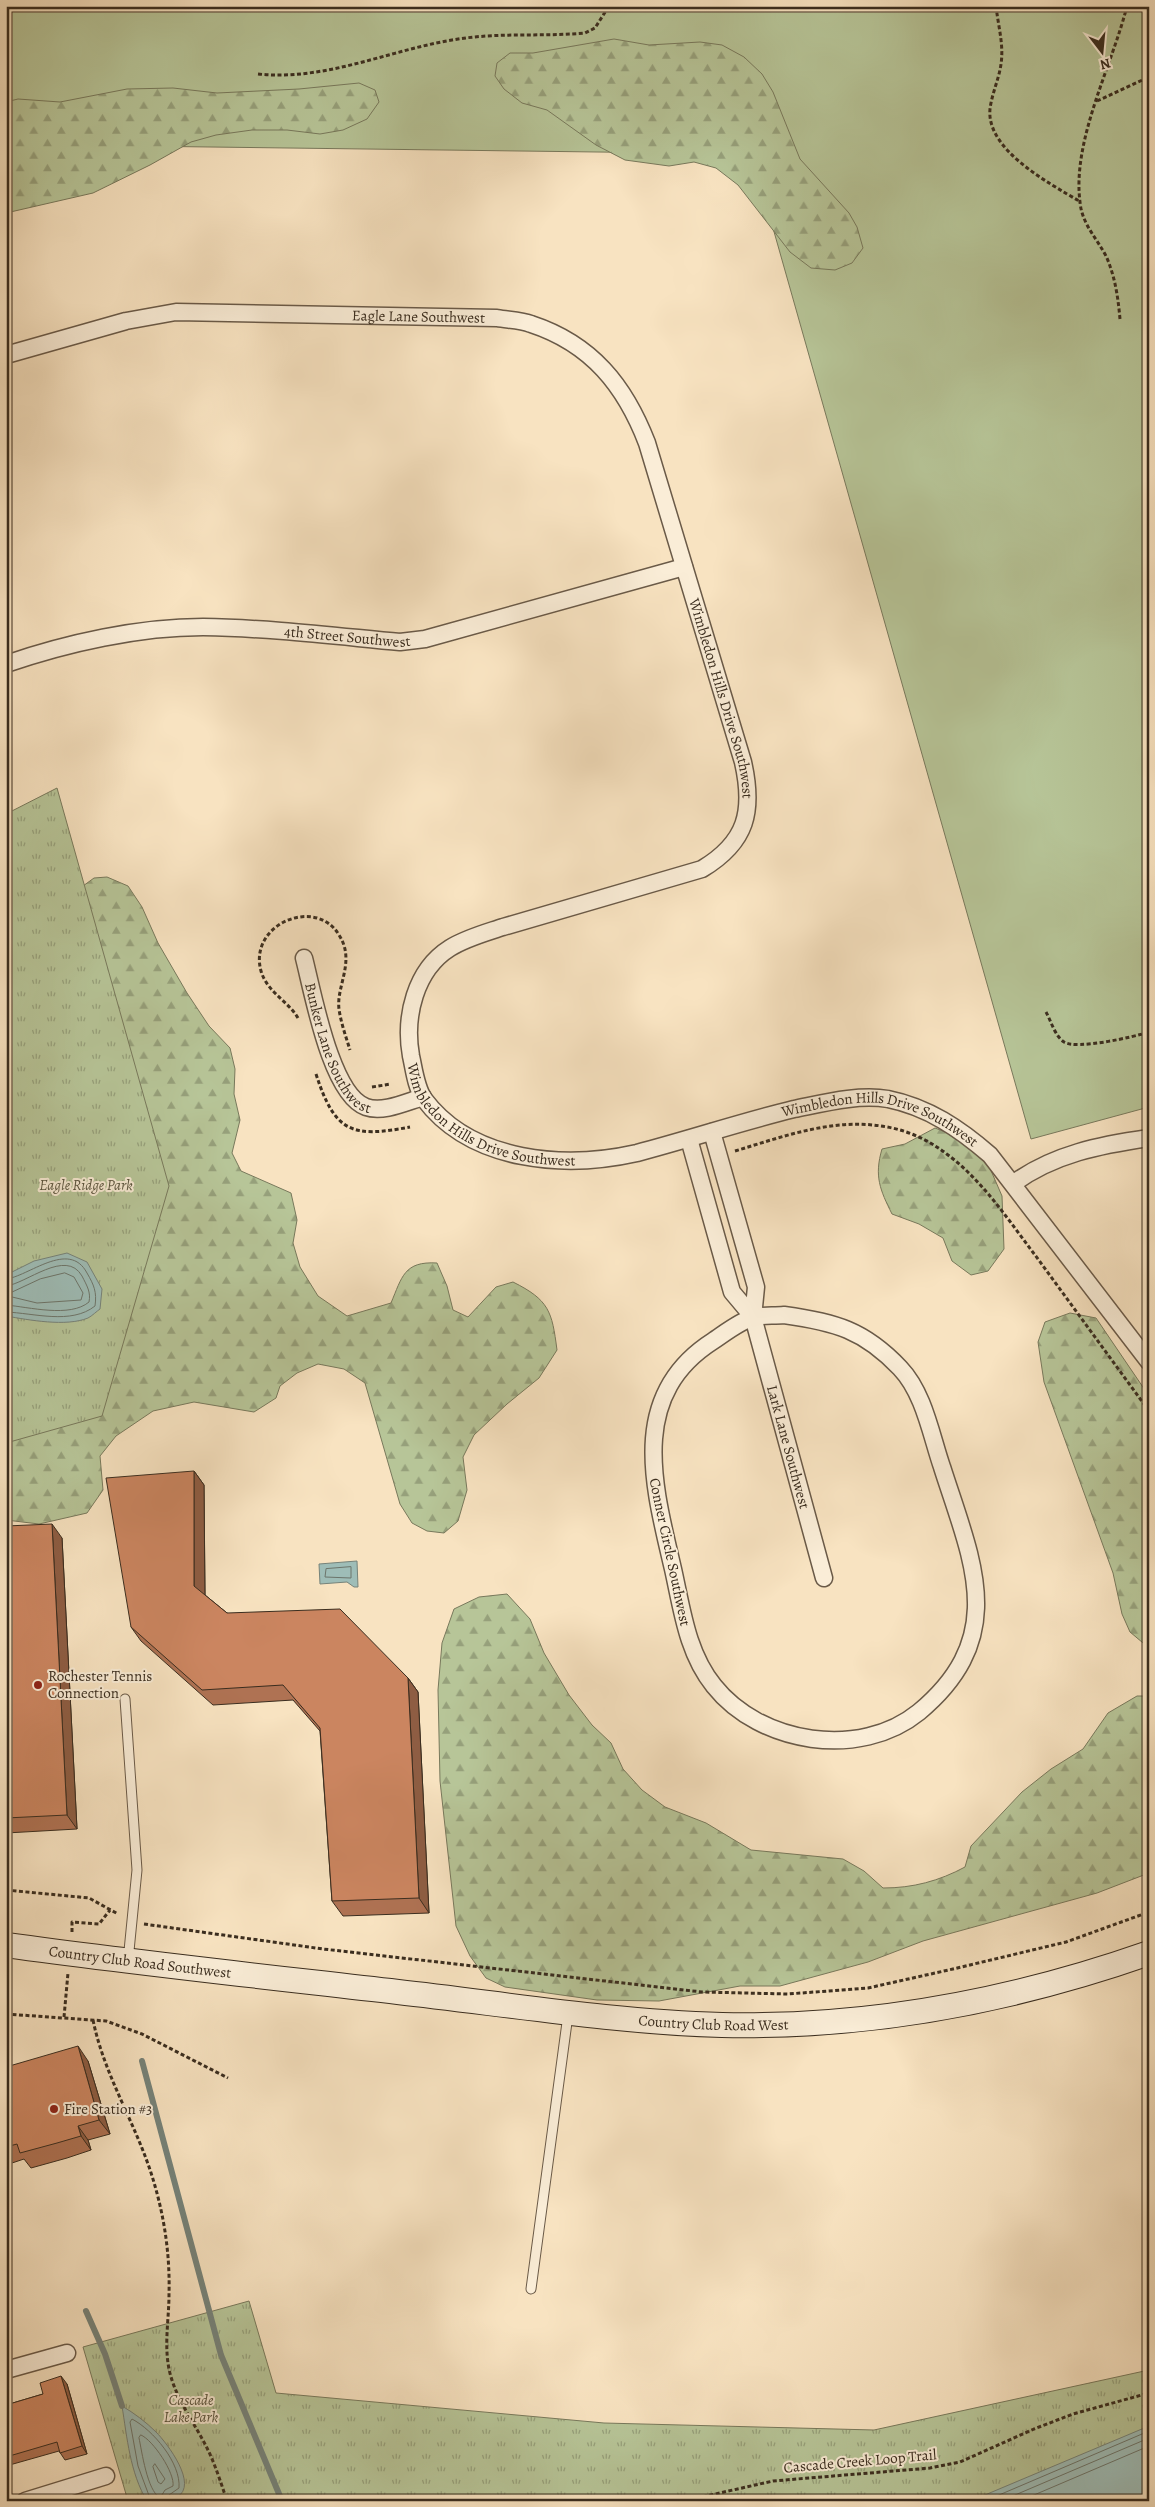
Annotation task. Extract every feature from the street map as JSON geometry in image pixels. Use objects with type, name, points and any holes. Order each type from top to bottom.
[{"type":"main road","name":"Country Club Road Southwest","points":[[6,1945],[274,1978]]},
{"type":"main road","name":"Country Club Road West","points":[[274,1978],[568,2012],[720,2025],[794,2024],[902,2014],[1006,1995],[1094,1972],[1149,1953]]},
{"type":"street","name":"Eagle Lane Southwest","points":[[6,355],[126,321],[176,312],[497,318],[530,323],[578,347],[626,395],[647,443],[684,568]]},
{"type":"street","name":"4th Street Southwest","points":[[6,664],[97,639],[159,629],[242,628],[400,642],[426,639],[684,568]]},
{"type":"street","name":"Wimbledon Hills Drive Southwest","points":[[684,568],[743,762],[749,794],[749,807],[743,828],[732,846],[718,860],[702,869],[496,929],[449,948],[430,968],[416,990],[409,1017],[409,1045],[423,1098],[452,1125],[471,1137],[516,1156],[578,1162],[609,1159],[815,1105],[851,1099],[886,1099],[914,1106],[966,1133],[990,1154],[1014,1183],[1147,1363]]},
{"type":"street","name":"Bunker Lane Southwest","points":[[304,958],[335,1072],[353,1099],[367,1107],[381,1108],[423,1098]]},
{"type":"street","name":"Lark Lane Southwest","points":[[712,1132],[756,1287],[753,1317],[824,1578]]},
{"type":"street","points":[[1014,1183],[1032,1170],[1057,1158],[1103,1145],[1149,1138]]},
{"type":"street","name":"Lark Lane Southwest","points":[[689,1139],[732,1292],[753,1317]]},
{"type":"street","name":"Conner Circle Southwest","points":[[784,1315],[845,1327],[866,1339],[903,1370],[924,1411],[974,1566],[977,1594],[976,1619],[969,1644],[958,1668],[939,1694],[915,1715],[889,1729],[863,1737],[836,1740],[802,1738],[782,1732],[746,1716],[728,1702],[712,1685],[690,1643],[654,1489],[652,1443],[656,1419],[664,1398],[691,1357],[753,1317],[784,1315]]},
{"type":"street","points":[[6,2370],[67,2353]]},
{"type":"street","points":[[24,2501],[106,2476]]},
{"type":"lane","points":[[125,1699],[137,1870],[128,1961]]},
{"type":"lane","points":[[531,2289],[568,2012]]},
{"type":"path","points":[[258,74],[294,75],[324,71],[361,64],[421,46],[478,36],[586,33],[595,28],[609,6]]},
{"type":"path","points":[[996,6],[1001,45],[1001,63],[990,109],[996,135],[1023,164],[1080,202]]},
{"type":"path","points":[[1120,319],[1112,272],[1105,255],[1085,224],[1080,202],[1079,175],[1085,142],[1127,6]]},
{"type":"path","points":[[1097,101],[1149,77]]},
{"type":"path","points":[[1046,1012],[1062,1041],[1072,1046],[1084,1046],[1149,1032]]},
{"type":"path","points":[[719,1156],[808,1130],[839,1125],[865,1124],[888,1127],[927,1140],[970,1174],[1010,1222],[1149,1411]]},
{"type":"path","points":[[6,1890],[89,1898],[133,1922],[323,1949],[702,1992],[788,1994],[868,1988],[953,1969],[1066,1942],[1149,1912]]},
{"type":"path","points":[[6,2014],[106,2021],[142,2034],[228,2078]]},
{"type":"path","points":[[93,2020],[106,2066],[146,2154],[161,2209],[167,2237],[169,2294],[166,2330],[169,2368],[173,2384],[208,2450],[226,2501]]},
{"type":"path","name":"Cascade Creek Loop Trail","points":[[684,2501],[773,2481],[930,2468],[960,2462],[1034,2429],[1074,2414],[1149,2393]]},
{"type":"green space","points":[[6,6],[1149,6],[1149,1107],[1031,1139],[752,154],[133,146],[6,181]]},
{"type":"green space","points":[[614,39],[649,45],[700,42],[722,45],[744,57],[762,74],[773,92],[800,159],[849,213],[857,227],[863,248],[852,263],[835,270],[811,268],[790,252],[738,185],[716,168],[694,162],[669,166],[625,160],[596,145],[547,110],[522,103],[504,89],[495,76],[497,63],[510,53],[533,53]]},
{"type":"green space","points":[[359,83],[375,90],[379,102],[367,119],[343,130],[320,134],[287,130],[252,130],[216,135],[191,142],[93,193],[6,213],[6,102],[18,99],[60,102],[127,89],[173,88],[217,93],[299,89]]},
{"type":"green space","name":"Eagle Ridge Park","points":[[57,788],[169,1186],[102,1416],[6,1443],[6,814]]},
{"type":"green space","points":[[107,877],[128,886],[142,907],[158,943],[187,993],[209,1026],[230,1048],[235,1069],[234,1094],[240,1120],[232,1153],[241,1171],[291,1193],[297,1220],[293,1243],[300,1267],[318,1296],[347,1316],[391,1303],[398,1285],[406,1272],[417,1265],[437,1263],[447,1286],[453,1310],[468,1317],[496,1287],[513,1282],[525,1288],[547,1308],[553,1325],[557,1350],[539,1378],[507,1404],[474,1435],[463,1457],[467,1490],[458,1521],[444,1533],[427,1531],[412,1523],[400,1504],[365,1383],[344,1369],[318,1364],[297,1373],[280,1386],[276,1398],[254,1412],[194,1402],[153,1411],[116,1436],[100,1456],[103,1490],[87,1513],[39,1524],[6,1520],[6,1067],[72,894],[94,878]]},
{"type":"green space","points":[[935,1128],[958,1137],[989,1166],[1002,1196],[1004,1249],[988,1271],[971,1275],[952,1261],[943,1238],[919,1224],[892,1214],[881,1190],[878,1167],[882,1149],[905,1144]]},
{"type":"green space","points":[[1070,1313],[1096,1318],[1149,1396],[1149,1648],[1130,1632],[1122,1614],[1113,1573],[1044,1382],[1038,1342],[1045,1322]]},
{"type":"green space","points":[[507,1594],[530,1619],[544,1653],[569,1695],[592,1725],[611,1743],[623,1769],[642,1790],[665,1807],[706,1823],[751,1850],[843,1859],[864,1871],[883,1888],[905,1887],[926,1883],[965,1867],[971,1846],[1022,1792],[1051,1769],[1083,1749],[1108,1713],[1137,1696],[1149,1696],[1149,1873],[1097,1893],[923,1941],[868,1962],[780,1986],[740,1986],[659,2001],[597,2000],[505,1987],[486,1978],[470,1956],[456,1926],[440,1781],[438,1690],[442,1643],[454,1609],[479,1597]]},
{"type":"green space","name":"Cascade Lake Park","points":[[249,2301],[276,2393],[604,2423],[874,2430],[1149,2370],[1149,2501],[128,2501],[83,2347]]},
{"type":"water","points":[[67,1253],[87,1262],[102,1289],[100,1309],[88,1318],[69,1322],[47,1322],[6,1316],[6,1275],[34,1261]]},
{"type":"water","points":[[357,1561],[358,1587],[354,1587],[347,1582],[320,1584],[319,1564]]},
{"type":"water","points":[[122,2406],[140,2418],[161,2437],[179,2464],[185,2483],[183,2491],[174,2499],[147,2501],[133,2467]]},
{"type":"water","points":[[1149,2426],[1149,2501],[971,2501],[973,2500]]},
{"type":"building","points":[[194,1471],[194,1586],[227,1613],[340,1609],[408,1678],[419,1898],[332,1901],[320,1728],[283,1685],[202,1690],[131,1627],[106,1478]]},
{"type":"building","name":"Rochester Tennis Connection","points":[[52,1524],[67,1815],[6,1818],[6,1526]]},
{"type":"building","name":"Fire Station #3","points":[[78,2046],[99,2120],[78,2126],[81,2136],[57,2143],[20,2153],[17,2144],[6,2147],[6,2067]]},
{"type":"building","points":[[61,2376],[82,2446],[60,2453],[57,2442],[6,2457],[6,2405],[43,2394],[40,2383]]},
{"type":"waterway","points":[[142,2061],[221,2355],[282,2501]]},
{"type":"waterway","points":[[86,2311],[105,2354],[122,2406]]},
{"type":"place","name":"Rochester Tennis Connection","points":[[38,1685]]},
{"type":"place","name":"Fire Station #3","points":[[54,2109]]}]
